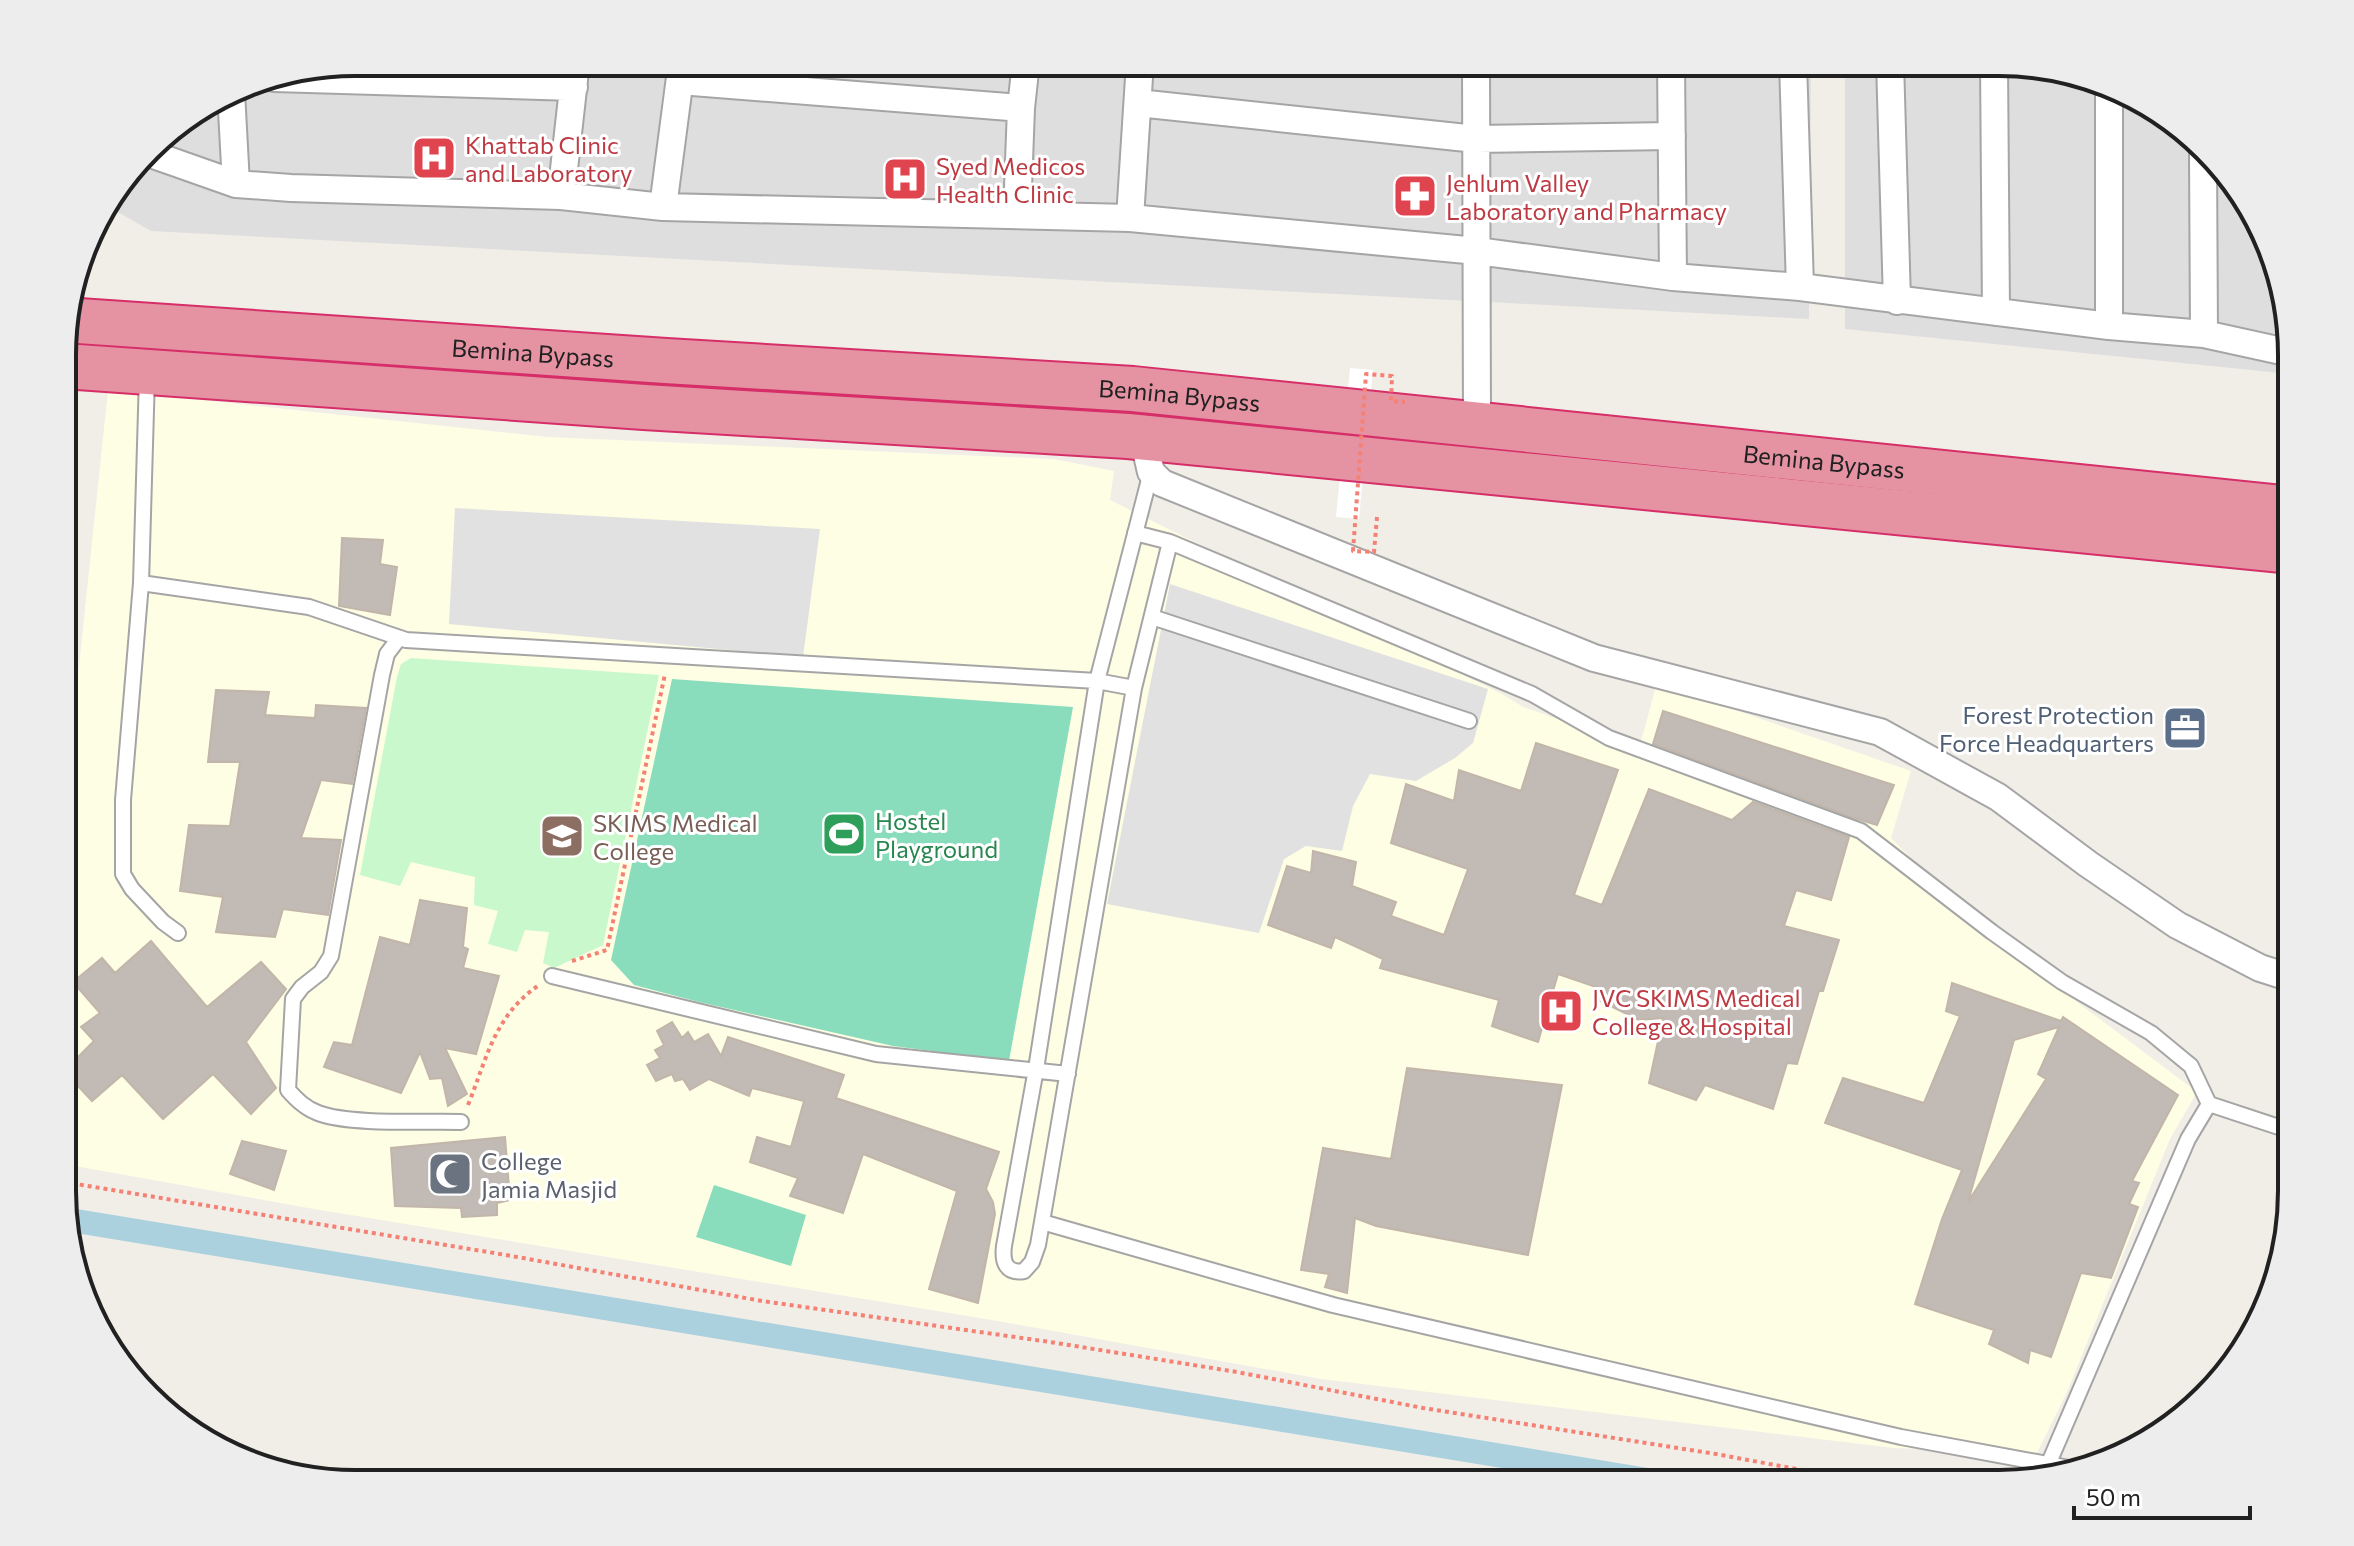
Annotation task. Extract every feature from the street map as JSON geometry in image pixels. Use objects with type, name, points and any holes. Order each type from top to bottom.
[{"type":"highway","name":"Bemina Bypass","points":[[78,321],[1133,389],[2277,508]]},
{"type":"highway","name":"Bemina Bypass","points":[[76,367],[644,407],[1147,454],[2277,550]]},
{"type":"street","points":[[1476,76],[1477,424]]},
{"type":"street","points":[[1671,76],[1673,277]]},
{"type":"street","points":[[1793,76],[1800,287]]},
{"type":"street","points":[[1890,76],[1897,301]]},
{"type":"street","points":[[1994,76],[1996,312]]},
{"type":"street","points":[[561,196],[575,77]]},
{"type":"street","points":[[663,207],[680,77]]},
{"type":"street","points":[[726,77],[1021,108]]},
{"type":"street","points":[[1017,214],[1024,77]]},
{"type":"street","points":[[1130,218],[1139,77]]},
{"type":"street","points":[[2109,99],[2109,326]]},
{"type":"street","points":[[1138,103],[1476,139],[1672,136]]},
{"type":"street","points":[[232,105],[236,184]]},
{"type":"street","points":[[159,157],[236,184],[561,196],[663,207],[1130,218],[1477,251],[1673,277],[1800,287],[2109,326],[2204,334],[2277,350]]},
{"type":"street","points":[[2203,166],[2204,334]]},
{"type":"street","points":[[1147,454],[1162,483],[1594,658],[1880,732],[1998,797],[2177,925],[2260,968],[2277,973]]},
{"type":"lane","points":[[147,371],[141,583],[123,800],[123,874],[132,889],[163,922],[178,933]]},
{"type":"lane","points":[[1147,454],[1135,533],[1097,681],[1036,1069],[1004,1246],[1002,1259],[1007,1268],[1016,1273],[1024,1271],[1032,1262],[1042,1222],[1134,688],[1170,542]]},
{"type":"lane","points":[[1135,533],[1170,542],[1532,694],[1609,738],[1861,831],[2062,982],[2151,1033],[2191,1066],[2209,1104],[2277,1126]]},
{"type":"lane","points":[[141,583],[309,607],[399,638],[1097,681],[1134,688]]},
{"type":"lane","points":[[1152,617],[1469,721]]},
{"type":"lane","points":[[399,638],[387,654],[382,675],[331,956],[321,972],[293,999],[288,1090],[301,1104],[318,1113],[341,1118],[461,1122]]},
{"type":"lane","points":[[552,976],[876,1054],[1068,1074]]},
{"type":"lane","points":[[1042,1222],[1333,1305],[1901,1437],[2048,1465],[2182,1154],[2209,1104]]},
{"type":"path","points":[[1377,517],[1374,552],[1353,551],[1366,374],[1392,376],[1391,401],[1405,402]]},
{"type":"path","points":[[461,1122],[480,1070],[510,1009],[529,991],[571,962],[607,950],[669,655]]},
{"type":"path","points":[[76,1184],[762,1301],[1206,1367],[1423,1408],[1797,1469]]},
{"type":"shaded area","points":[[1811,76],[1809,319],[151,231],[116,211],[134,185],[171,145],[215,113],[265,91],[300,81],[337,77]]},
{"type":"shaded area","points":[[1845,76],[2036,78],[2089,91],[2123,105],[2154,123],[2183,145],[2220,185],[2241,215],[2263,265],[2273,300],[2277,373],[1845,329]]},
{"type":"shaded area","points":[[108,390],[548,437],[1054,459],[1114,471],[1110,500],[1523,707],[1639,748],[1657,683],[1911,771],[1891,838],[1980,929],[2197,1092],[2170,1139],[2067,1392],[2037,1453],[1894,1448],[1321,1379],[986,1319],[308,1208],[76,1166],[76,695]]},
{"type":"shaded area","points":[[455,508],[820,529],[803,657],[449,624]]},
{"type":"shaded area","points":[[1170,584],[1488,689],[1473,743],[1455,758],[1416,781],[1370,774],[1353,806],[1342,851],[1306,846],[1284,859],[1259,933],[1107,904]]},
{"type":"green space","points":[[411,658],[659,675],[603,945],[554,968],[543,963],[549,932],[525,930],[517,952],[488,944],[498,911],[474,905],[475,877],[411,862],[400,886],[360,875],[397,677],[401,664]]},
{"type":"green space","name":"Hostel Playground","points":[[672,679],[1073,707],[1009,1061],[893,1046],[699,1002],[634,985],[611,960]]},
{"type":"green space","points":[[714,1185],[806,1215],[791,1266],[696,1237]]},
{"type":"pier","points":[[1350,368],[1373,370],[1359,519],[1336,517]]},
{"type":"building","points":[[342,538],[383,540],[380,564],[397,567],[390,615],[339,606]]},
{"type":"building","points":[[216,690],[269,692],[265,715],[315,718],[316,705],[366,708],[352,784],[321,780],[301,838],[341,840],[328,915],[283,909],[275,937],[216,932],[223,897],[180,891],[189,825],[230,826],[240,762],[208,762]]},
{"type":"building","points":[[1663,711],[1894,785],[1877,825],[1854,818],[1653,744]]},
{"type":"building","points":[[1536,743],[1618,770],[1574,895],[1602,905],[1649,789],[1732,820],[1753,802],[1849,837],[1831,900],[1796,890],[1784,926],[1839,940],[1823,991],[1819,991],[1797,1064],[1787,1063],[1773,1109],[1705,1085],[1696,1100],[1649,1083],[1663,1018],[1639,1020],[1596,999],[1599,988],[1558,974],[1538,1042],[1492,1026],[1499,1000],[1380,968],[1383,959],[1335,937],[1331,948],[1268,925],[1287,866],[1311,873],[1313,851],[1356,862],[1352,886],[1396,902],[1391,916],[1444,935],[1468,869],[1391,843],[1406,784],[1454,801],[1459,770],[1521,791]]},
{"type":"building","points":[[420,900],[467,908],[463,947],[468,949],[463,968],[499,976],[476,1054],[445,1048],[467,1094],[448,1106],[442,1078],[430,1079],[420,1052],[401,1093],[324,1067],[334,1042],[352,1045],[380,937],[410,945]]},
{"type":"building","points":[[151,941],[207,1007],[261,962],[286,989],[246,1042],[276,1088],[251,1114],[213,1074],[163,1119],[122,1075],[92,1101],[76,1084],[76,1059],[94,1041],[81,1027],[100,1013],[76,985],[76,980],[102,958],[115,973]]},
{"type":"building","points":[[1952,983],[2061,1021],[2063,1017],[2178,1095],[2132,1181],[2139,1183],[2129,1204],[2138,1207],[2111,1278],[2081,1273],[2051,1357],[2030,1350],[2028,1363],[1989,1344],[1994,1330],[1915,1304],[1942,1219],[1962,1170],[1825,1123],[1843,1078],[1924,1103],[1960,1016],[1946,1011]],"holes":[[[2059,1027],[2038,1074],[2046,1079],[1968,1202],[2014,1040]]]},
{"type":"building","points":[[672,1022],[682,1038],[688,1032],[694,1042],[708,1034],[721,1056],[728,1037],[844,1075],[836,1098],[999,1152],[986,1189],[995,1214],[978,1303],[929,1289],[957,1191],[863,1154],[843,1213],[790,1196],[798,1178],[750,1162],[757,1137],[791,1147],[804,1101],[752,1088],[749,1096],[709,1079],[690,1090],[683,1079],[675,1081],[672,1074],[656,1081],[647,1065],[660,1058],[655,1050],[664,1045],[657,1031]]},
{"type":"building","points":[[1407,1068],[1562,1085],[1528,1255],[1376,1226],[1355,1218],[1347,1293],[1325,1287],[1329,1274],[1301,1270],[1323,1148],[1391,1159]]},
{"type":"building","name":"College Jamia Masjid","points":[[505,1137],[510,1200],[497,1203],[497,1215],[462,1217],[461,1208],[395,1206],[391,1148]]},
{"type":"building","points":[[242,1141],[286,1151],[274,1190],[230,1174]]},
{"type":"waterway","points":[[78,1221],[1583,1469]]},
{"type":"place","name":"Khattab Clinic and Laboratory","points":[[434,158]]},
{"type":"place","name":"Syed Medicos Health Clinic","points":[[905,179]]},
{"type":"place","name":"Jehlum Valley Laboratory and Pharmacy","points":[[1415,196]]},
{"type":"place","name":"Forest Protection Force Headquarters","points":[[2185,728]]},
{"type":"place","name":"Hostel Playground","points":[[844,834]]},
{"type":"place","name":"SKIMS Medical College","points":[[562,836]]},
{"type":"place","name":"JVC SKIMS Medical College & Hospital","points":[[1561,1011]]},
{"type":"place","name":"College Jamia Masjid","points":[[450,1174]]}]
